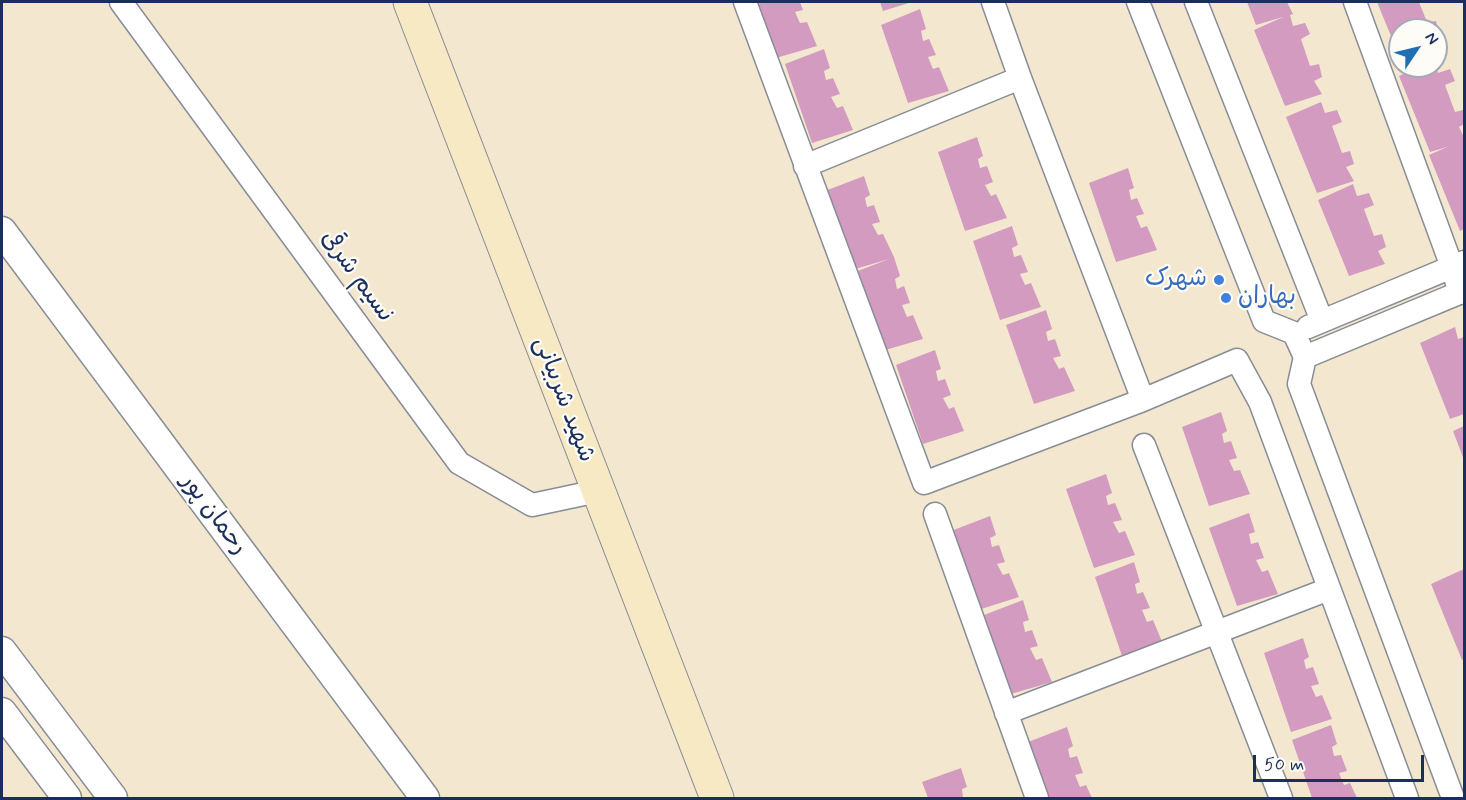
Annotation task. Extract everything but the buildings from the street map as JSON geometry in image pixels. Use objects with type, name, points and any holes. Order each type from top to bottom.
[{"type":"main road","name":"شهید شربیانی","points":[[410,2],[717,798]]},
{"type":"street","name":"نسیم شرقی","points":[[121,2],[459,464],[532,505],[597,491]]},
{"type":"street","points":[[745,2],[924,483],[1143,400],[1237,360],[1260,402],[1407,798]]},
{"type":"street","points":[[993,2],[1143,400]]},
{"type":"street","points":[[1138,2],[1264,321],[1294,333],[1305,357],[1299,384],[1453,798]]},
{"type":"street","points":[[1196,2],[1322,321]]},
{"type":"street","points":[[1305,357],[1462,292],[1458,265],[1355,2]]},
{"type":"street","points":[[805,165],[1020,78]]},
{"type":"street","name":"رحمان پور","points":[[2,231],[425,798]]},
{"type":"street","points":[[1294,333],[1458,265]]},
{"type":"street","points":[[1144,445],[1281,798]]},
{"type":"street","points":[[935,514],[1037,798]]},
{"type":"street","points":[[1006,712],[1329,589]]},
{"type":"street","points":[[2,651],[113,798]]},
{"type":"street","points":[[2,712],[67,798]]},
{"type":"place","name":"شهرک","points":[[1219,280]]},
{"type":"place","name":"بهاران","points":[[1226,298]]}]
